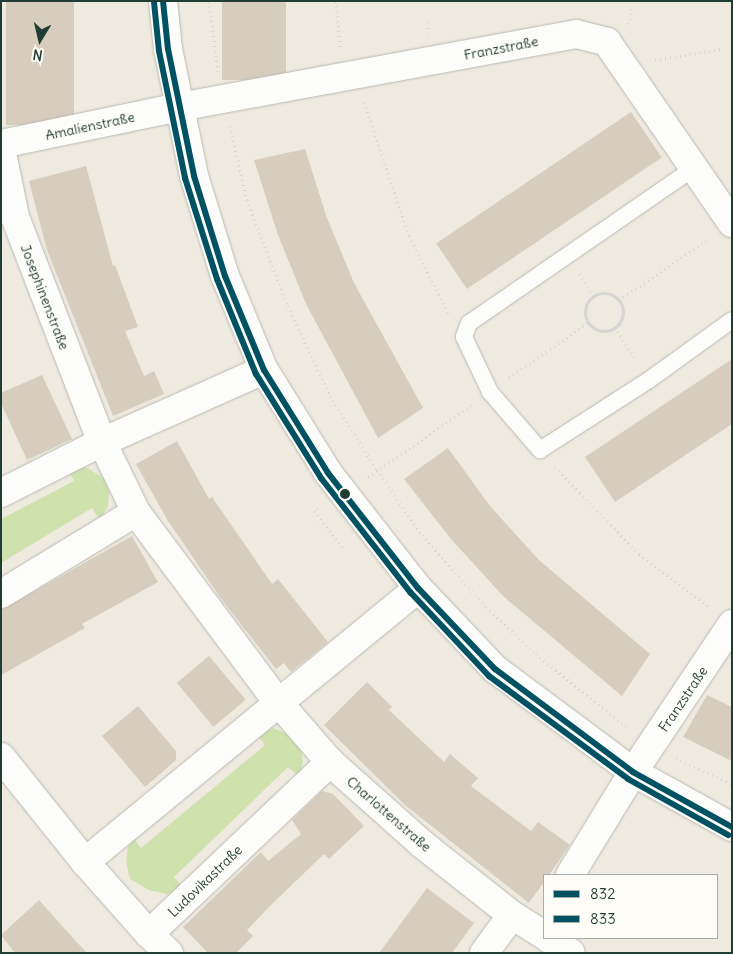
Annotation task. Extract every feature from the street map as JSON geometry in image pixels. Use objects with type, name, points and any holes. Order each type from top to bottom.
[{"type":"street","points":[[164,1],[179,107],[194,176],[225,276],[264,370],[328,473],[418,588],[495,669],[633,772],[732,827]]},
{"type":"street","name":"Franzstraße","points":[[179,107],[576,34],[607,42],[694,168],[724,229]]},
{"type":"street","name":"Amalienstraße","points":[[1,146],[179,107]]},
{"type":"street","name":"Josephinenstraße","points":[[1,146],[8,219],[102,442]]},
{"type":"street","points":[[1,493],[102,442],[264,370]]},
{"type":"street","points":[[102,442],[136,512],[277,701]]},
{"type":"street","points":[[1,594],[136,512]]},
{"type":"street","points":[[85,862],[277,701],[418,588]]},
{"type":"street","name":"Franzstraße","points":[[633,772],[651,746],[722,616]]},
{"type":"street","name":"Charlottenstraße","points":[[277,701],[330,762],[422,844],[512,915],[543,933]]},
{"type":"street","points":[[1,757],[85,862],[149,934],[169,953]]},
{"type":"street","name":"Ludovikastraße","points":[[149,934],[330,762]]},
{"type":"street","points":[[571,874],[633,772]]},
{"type":"street","points":[[484,953],[512,915]]},
{"type":"lane","points":[[694,168],[469,323],[464,337],[490,392],[540,450],[648,380],[732,320]]},
{"type":"path","points":[[208,1],[223,99],[247,200],[288,306],[330,396],[377,470],[422,535],[486,607],[536,654],[651,746],[732,784]]},
{"type":"path","points":[[336,1],[339,46],[353,76],[409,236],[449,315],[464,337]]},
{"type":"path","points":[[623,65],[721,49]]},
{"type":"path","points":[[619,300],[724,229]]},
{"type":"path","points":[[601,293],[619,300],[623,314],[615,327],[604,331],[595,329],[587,321],[586,306],[601,293]]},
{"type":"path","points":[[615,327],[648,380]]},
{"type":"path","points":[[540,450],[639,554],[722,616]]},
{"type":"green space","points":[[86,467],[105,479],[109,491],[108,506],[100,520],[92,508],[1,563],[1,519],[74,481],[69,471]]},
{"type":"green space","points":[[273,728],[294,737],[301,747],[303,762],[299,777],[288,767],[174,877],[184,888],[167,894],[149,890],[130,879],[126,862],[128,847],[134,839],[141,848],[265,745],[258,736]]},
{"type":"building","points":[[6,1],[74,1],[74,125],[6,125]]},
{"type":"building","points":[[222,1],[286,1],[286,80],[222,80]]},
{"type":"building","points":[[631,112],[662,158],[467,289],[436,243]]},
{"type":"building","points":[[305,149],[327,218],[354,283],[423,408],[378,438],[306,304],[278,235],[254,160]]},
{"type":"building","points":[[86,166],[113,266],[115,265],[138,327],[125,331],[144,376],[154,371],[164,394],[113,416],[47,250],[29,181]]},
{"type":"building","points":[[732,359],[732,424],[615,502],[585,457]]},
{"type":"building","points":[[42,375],[72,439],[27,460],[1,403],[1,393]]},
{"type":"building","points":[[177,441],[209,499],[212,497],[272,584],[278,579],[328,642],[291,672],[284,663],[276,669],[222,600],[168,521],[136,464]]},
{"type":"building","points":[[448,448],[490,506],[539,560],[650,654],[622,696],[503,596],[451,539],[404,479]]},
{"type":"building","points":[[132,536],[158,582],[82,624],[85,628],[1,675],[1,610]]},
{"type":"building","points":[[209,656],[246,700],[213,727],[177,683]]},
{"type":"building","points":[[367,682],[392,707],[389,710],[444,762],[450,754],[478,778],[471,786],[531,831],[538,822],[570,845],[550,874],[543,874],[543,883],[529,903],[406,806],[324,725]]},
{"type":"building","points":[[707,695],[732,707],[732,761],[683,737]]},
{"type":"building","points":[[138,706],[176,751],[176,760],[145,787],[102,736]]},
{"type":"building","points":[[322,791],[333,794],[364,826],[329,859],[324,854],[272,904],[247,930],[253,936],[236,953],[208,953],[183,927],[261,852],[268,861],[301,834],[292,820]]},
{"type":"building","points":[[427,888],[474,923],[452,953],[379,953]]},
{"type":"building","points":[[39,900],[87,953],[15,953],[1,935]]},
{"type":"transit line","name":"832","points":[[163,1],[168,49],[194,176],[225,276],[264,370],[328,473],[418,588],[495,669],[633,772],[732,827]]},
{"type":"transit line","name":"833","points":[[154,2],[159,51],[185,178],[217,279],[256,374],[321,478],[411,593],[489,676],[628,779],[728,835]]}]
